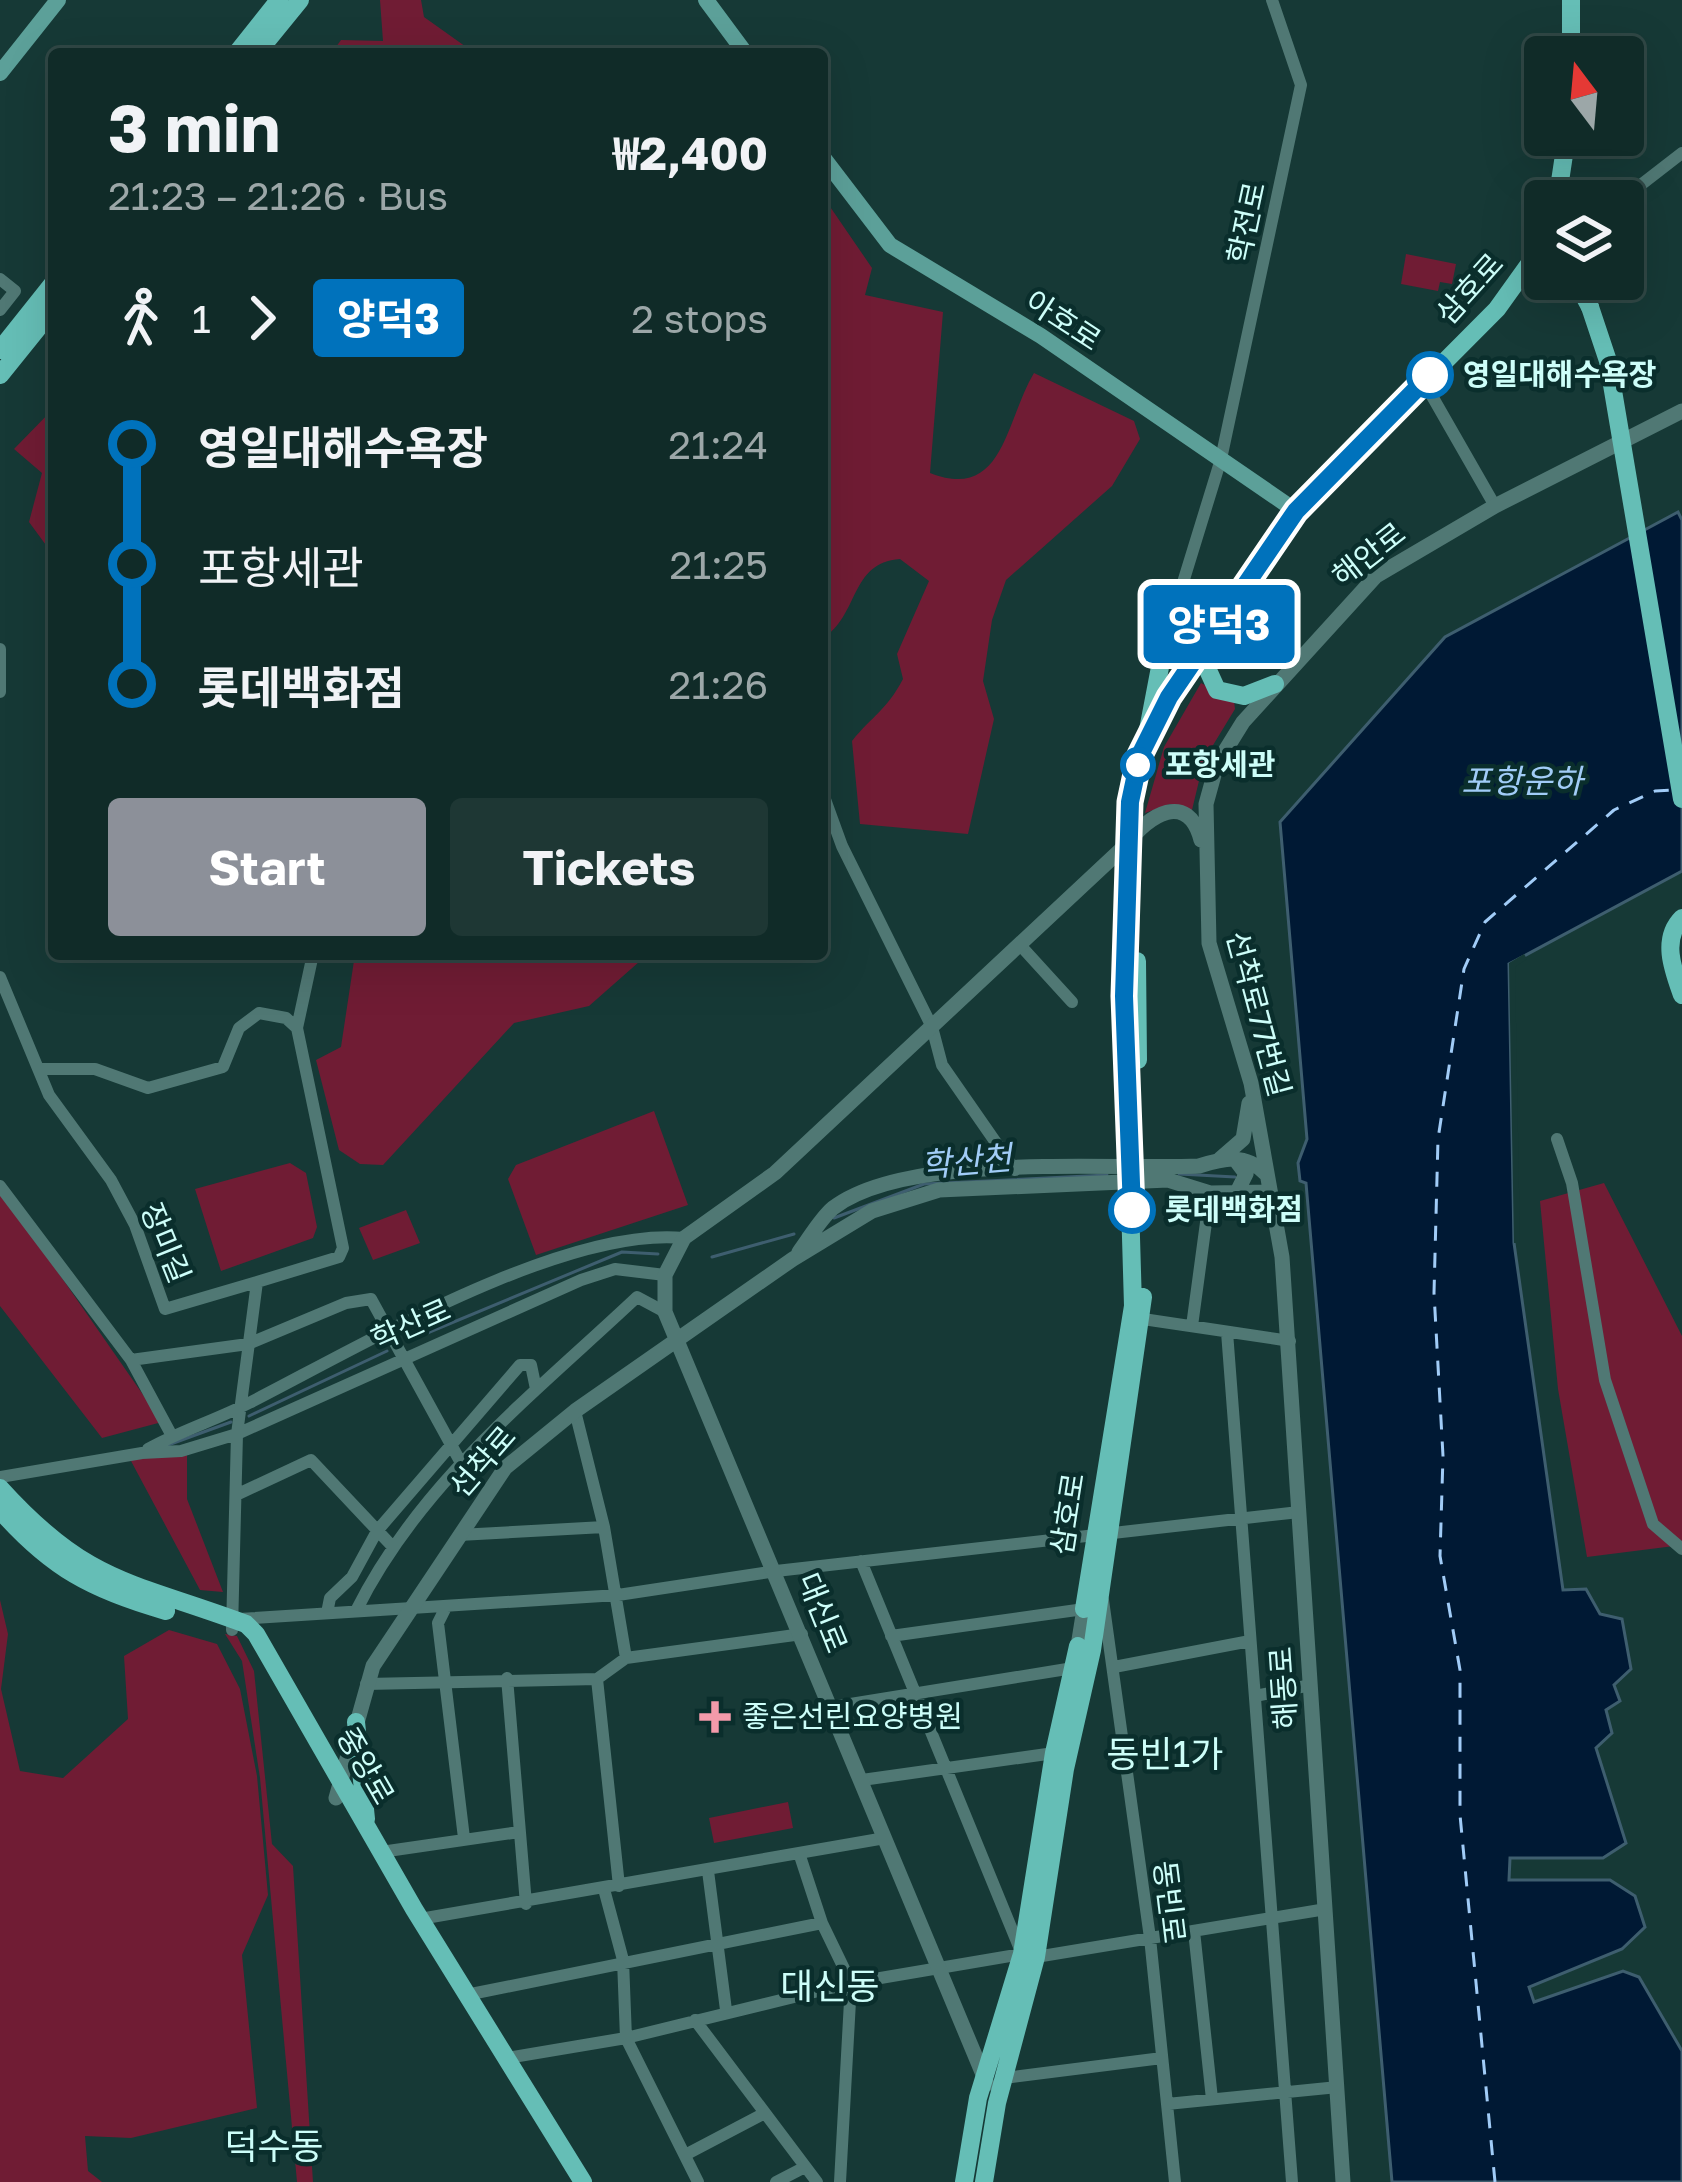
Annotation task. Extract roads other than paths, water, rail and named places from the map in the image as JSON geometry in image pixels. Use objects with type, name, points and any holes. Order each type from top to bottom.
[{"type":"main road","points":[[241,48],[279,0]]},
{"type":"main road","points":[[261,48],[300,0]]},
{"type":"main road","points":[[706,0],[742,48]]},
{"type":"main road","points":[[1571,0],[1571,36]]},
{"type":"main road","points":[[0,73],[52,2]]},
{"type":"main road","name":"아호로","points":[[828,164],[890,245],[1041,336],[1296,511]]},
{"type":"main road","name":"삼호로","points":[[964,2182],[1029,1956],[1083,1689],[1085,1648],[1100,1591],[1132,1306],[1127,844],[1130,802],[1147,737],[1296,511],[1357,444],[1512,293],[1524,275]]},
{"type":"main road","points":[[0,350],[48,290]]},
{"type":"main road","points":[[1586,300],[1608,362],[1682,799]]},
{"type":"main road","points":[[0,375],[48,315]]},
{"type":"main road","points":[[1165,641],[1168,655],[1178,659],[1212,634]]},
{"type":"main road","points":[[1212,634],[1207,668],[1217,690],[1244,696],[1275,684]]},
{"type":"main road","points":[[1147,737],[1165,641]]},
{"type":"main road","points":[[1682,917],[1670,933],[1669,949],[1682,995]]},
{"type":"main road","name":"삼호로","points":[[1084,1610],[1143,1319],[1134,1176]]},
{"type":"main road","name":"중앙로","points":[[0,1488],[45,1537],[94,1571],[232,1624],[256,1647],[572,2182]]},
{"type":"main road","points":[[0,1510],[49,1561],[91,1586],[232,1624]]},
{"type":"main road","name":"삼호로","points":[[1029,1956],[1054,1753],[1073,1668],[1085,1648]]},
{"type":"main road","points":[[356,1722],[367,1829]]},
{"type":"main road","name":"중앙로","points":[[338,1791],[367,1829],[583,2182]]},
{"type":"main road","name":"삼호로","points":[[985,2182],[997,2104],[994,2078]]},
{"type":"street","name":"학전로","points":[[1165,641],[1221,459],[1301,86],[1272,0]]},
{"type":"street","points":[[1644,182],[1682,153]]},
{"type":"street","points":[[0,279],[15,291],[0,310]]},
{"type":"street","points":[[1424,382],[1495,506]]},
{"type":"street","name":"해안로","points":[[1204,849],[1206,804],[1217,764],[1275,684],[1376,576],[1495,506],[1682,411]]},
{"type":"street","points":[[0,649],[0,692]]},
{"type":"street","points":[[828,807],[842,846],[932,1027],[942,1065],[962,1100],[1016,1170]]},
{"type":"street","points":[[665,1275],[684,1238],[775,1173],[1127,844],[1144,821],[1171,810],[1192,820],[1204,849]]},
{"type":"street","name":"선착로77번길","points":[[1204,849],[1209,943],[1251,1082],[1270,1192]]},
{"type":"street","points":[[1019,945],[1072,1002]]},
{"type":"street","points":[[312,960],[297,1028],[343,1248],[339,1257],[257,1282],[237,1434],[232,1624],[327,1613],[618,1595],[776,1571],[1299,1512]]},
{"type":"street","name":"장미길","points":[[0,977],[49,1095],[111,1180],[135,1225],[165,1309],[257,1282]]},
{"type":"street","points":[[39,1069],[82,1067],[148,1088],[162,1087],[223,1067],[239,1028],[259,1013],[286,1018],[297,1028]]},
{"type":"street","points":[[1227,1159],[1243,1139],[1251,1082]]},
{"type":"street","points":[[1557,1139],[1572,1183],[1605,1380],[1653,1524],[1682,1549]]},
{"type":"street","points":[[1227,1159],[1249,1160],[1266,1174]]},
{"type":"street","points":[[1227,1159],[1246,1174],[1235,1196]]},
{"type":"street","name":"선착로","points":[[338,1791],[366,1684],[409,1608],[518,1454],[575,1411],[682,1342],[794,1259],[872,1211],[939,1190],[1134,1176],[1227,1159]]},
{"type":"street","name":"선착로","points":[[794,1259],[833,1208],[865,1194],[952,1171],[1134,1176],[1188,1183],[1210,1193],[1235,1196],[1270,1192]]},
{"type":"street","points":[[0,1186],[130,1360],[172,1436]]},
{"type":"street","name":"해동로","points":[[1270,1192],[1290,1341],[1343,2182]]},
{"type":"street","points":[[1192,1326],[1210,1193]]},
{"type":"street","name":"학산로","points":[[142,1453],[388,1330],[607,1241],[684,1238]]},
{"type":"street","name":"학산로","points":[[0,1477],[181,1451],[237,1434],[404,1357],[615,1269],[665,1275]]},
{"type":"street","name":"대신로","points":[[665,1275],[665,1312],[682,1342],[940,1971],[994,2078]]},
{"type":"street","points":[[356,1611],[392,1546],[460,1461],[637,1297],[665,1312]]},
{"type":"street","points":[[130,1360],[248,1344],[363,1298],[371,1299],[460,1461]]},
{"type":"street","points":[[1143,1319],[1290,1341]]},
{"type":"street","points":[[1227,1331],[1292,2182]]},
{"type":"street","points":[[327,1613],[330,1598],[352,1577],[377,1531],[520,1365],[531,1365],[536,1389]]},
{"type":"street","points":[[575,1411],[604,1527],[626,1658]]},
{"type":"street","points":[[236,1495],[310,1460],[392,1546]]},
{"type":"street","points":[[458,1536],[604,1527]]},
{"type":"street","points":[[861,1561],[1029,1956]]},
{"type":"street","points":[[1083,1689],[1115,1688],[1110,1619],[1100,1591]]},
{"type":"street","points":[[445,1609],[438,1623],[464,1838]]},
{"type":"street","points":[[892,1636],[1084,1610]]},
{"type":"street","name":"삼호로","points":[[1084,1610],[1085,1648]]},
{"type":"street","points":[[366,1684],[597,1679],[626,1658],[802,1634]]},
{"type":"street","points":[[1114,1666],[1250,1641]]},
{"type":"street","name":"동빈로","points":[[1085,1648],[1115,1688],[1150,1939],[1174,2182]]},
{"type":"street","points":[[832,1707],[1073,1668]]},
{"type":"street","points":[[507,1678],[526,1904]]},
{"type":"street","points":[[597,1679],[626,2038],[695,2178],[679,2182]]},
{"type":"street","points":[[1255,1696],[1311,1685]]},
{"type":"street","points":[[862,1780],[1054,1753]]},
{"type":"street","points":[[381,1852],[520,1832]]},
{"type":"street","points":[[420,1918],[526,1904],[885,1838]]},
{"type":"street","points":[[800,1856],[822,1923],[851,1983],[840,2182]]},
{"type":"street","points":[[708,1870],[726,2010]]},
{"type":"street","points":[[506,2058],[626,2038],[851,1983],[1325,1910]]},
{"type":"street","points":[[466,1995],[822,1923]]},
{"type":"street","points":[[1194,1931],[1212,2098]]},
{"type":"street","points":[[695,2020],[817,2182]]},
{"type":"street","points":[[994,2078],[1162,2058]]},
{"type":"street","points":[[1167,2104],[1286,2096],[1337,2087]]},
{"type":"street","points":[[685,2155],[763,2114]]},
{"type":"street","points":[[776,2182],[806,2167]]},
{"type":"water","name":"포항운하","points":[[1678,512],[1682,520],[1682,871],[1509,964],[1514,1243],[1563,1590],[1586,1589],[1600,1614],[1622,1619],[1631,1669],[1614,1685],[1620,1701],[1606,1710],[1612,1733],[1596,1748],[1626,1843],[1603,1858],[1510,1858],[1509,1880],[1610,1880],[1635,1896],[1645,1927],[1622,1949],[1529,1987],[1534,2002],[1623,1971],[1639,1977],[1682,2051],[1682,2182],[1392,2182],[1306,1183],[1300,1181],[1298,1163],[1307,1139],[1280,822],[1445,637]]},
{"type":"waterway","name":"학산천","points":[[1179,1174],[1235,1177]]},
{"type":"waterway","name":"학산천","points":[[834,1218],[924,1184],[1107,1175]]},
{"type":"waterway","name":"학산천","points":[[712,1257],[794,1234]]},
{"type":"waterway","name":"학산천","points":[[408,1341],[622,1252],[658,1254]]},
{"type":"waterway","name":"학산천","points":[[249,1416],[387,1351]]},
{"type":"waterway","points":[[168,1445],[231,1422]]},
{"type":"place","name":"영일대해수욕장","points":[[1430,375]]},
{"type":"place","name":"포항세관","points":[[1138,765]]},
{"type":"place","name":"롯데백화점","points":[[1132,1210]]},
{"type":"place","name":"좋은선린요양병원","points":[[715,1717]]},
{"type":"district","name":"동빈1가","points":[[1165,1754]]},
{"type":"district","name":"대신동","points":[[830,1986]]},
{"type":"district","name":"덕수동","points":[[274,2146]]}]
